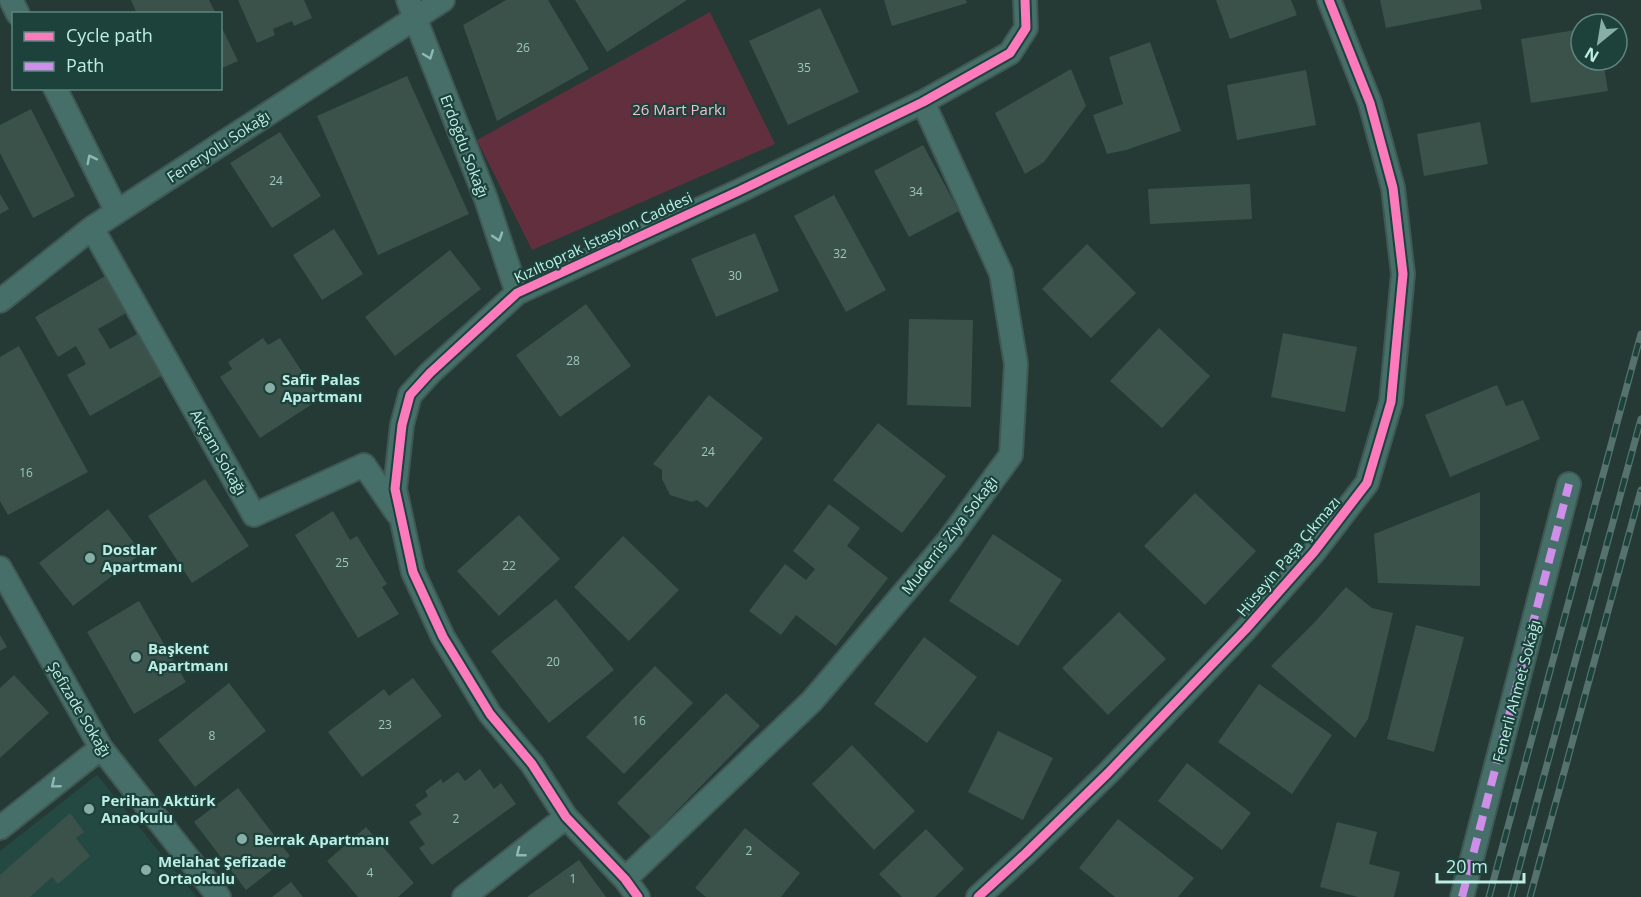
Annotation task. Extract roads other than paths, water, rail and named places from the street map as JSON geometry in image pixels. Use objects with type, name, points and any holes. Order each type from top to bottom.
[{"type":"street","name":"Feneryolu Sokağı","points":[[0,301],[92,228],[412,9],[442,0]]},
{"type":"street","name":"Kızıltoprak İstasyon Caddesi","points":[[632,888],[566,817],[532,764],[490,714],[443,637],[413,572],[395,489],[402,425],[410,395],[429,373],[517,293],[739,191],[923,102],[1010,53],[1026,28],[1025,0]]},
{"type":"street","name":"Hüseyin Paşa Çıkmazı","points":[[978,897],[1108,773],[1246,629],[1314,552],[1367,483],[1391,402],[1402,274],[1393,188],[1370,103],[1329,0]]},
{"type":"street","name":"Erdoğdu Sokağı","points":[[412,9],[486,200],[517,293]]},
{"type":"street","points":[[57,90],[117,212]]},
{"type":"street","name":"Muderris Ziya Sokağı","points":[[632,888],[812,701],[948,541],[1011,455],[1016,364],[1001,273],[923,102]]},
{"type":"street","name":"Akçam Sokağı","points":[[92,228],[255,515],[364,465],[401,518]]},
{"type":"street","name":"Fenerli Ahmet Sokağı","points":[[1462,897],[1569,484]]},
{"type":"street","name":"Şefizade Sokağı","points":[[0,568],[101,748],[219,897]]},
{"type":"street","points":[[0,828],[101,748]]},
{"type":"street","points":[[464,897],[566,817]]},
{"type":"railway","points":[[1489,897],[1641,334]]},
{"type":"railway","points":[[1511,897],[1641,419]]},
{"type":"railway","points":[[1530,897],[1641,490]]},
{"type":"place","name":"Safir Palas Apartmanı","points":[[270,388]]},
{"type":"place","name":"Dostlar Apartmanı","points":[[90,558]]},
{"type":"place","name":"Başkent Apartmanı","points":[[136,657]]},
{"type":"place","name":"Perihan Aktürk Anaokulu","points":[[89,809]]},
{"type":"place","name":"Berrak Apartmanı","points":[[242,839]]},
{"type":"place","name":"Melahat Şefizade Ortaokulu","points":[[146,870]]},
{"type":"park label","name":"26 Mart Parkı","points":[[679,109]]}]
